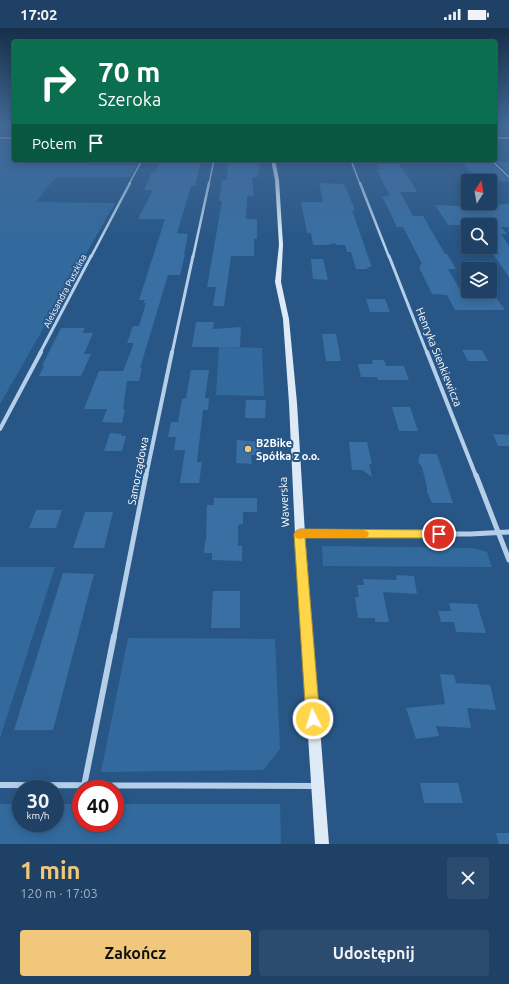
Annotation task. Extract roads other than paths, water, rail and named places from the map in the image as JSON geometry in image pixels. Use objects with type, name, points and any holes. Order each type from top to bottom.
[{"type":"street","name":"Aleksandra Puszkina","points":[[0,429],[139,165]]},
{"type":"street","name":"Samorządowa","points":[[85,780],[154,436],[213,165]]},
{"type":"street","name":"Wawerska","points":[[274,165],[277,180],[281,245],[278,282],[286,319],[293,403],[300,534],[322,844]]},
{"type":"street","name":"Henryka Sienkiewicza","points":[[353,165],[509,560]]},
{"type":"street","points":[[496,165],[509,177]]},
{"type":"street","points":[[504,173],[509,173]]},
{"type":"street","points":[[300,534],[509,532]]},
{"type":"street","points":[[0,785],[72,786]]},
{"type":"street","points":[[124,786],[317,786]]},
{"type":"place","name":"B2Bike Spółka z o.o.","points":[[248,449]]}]
